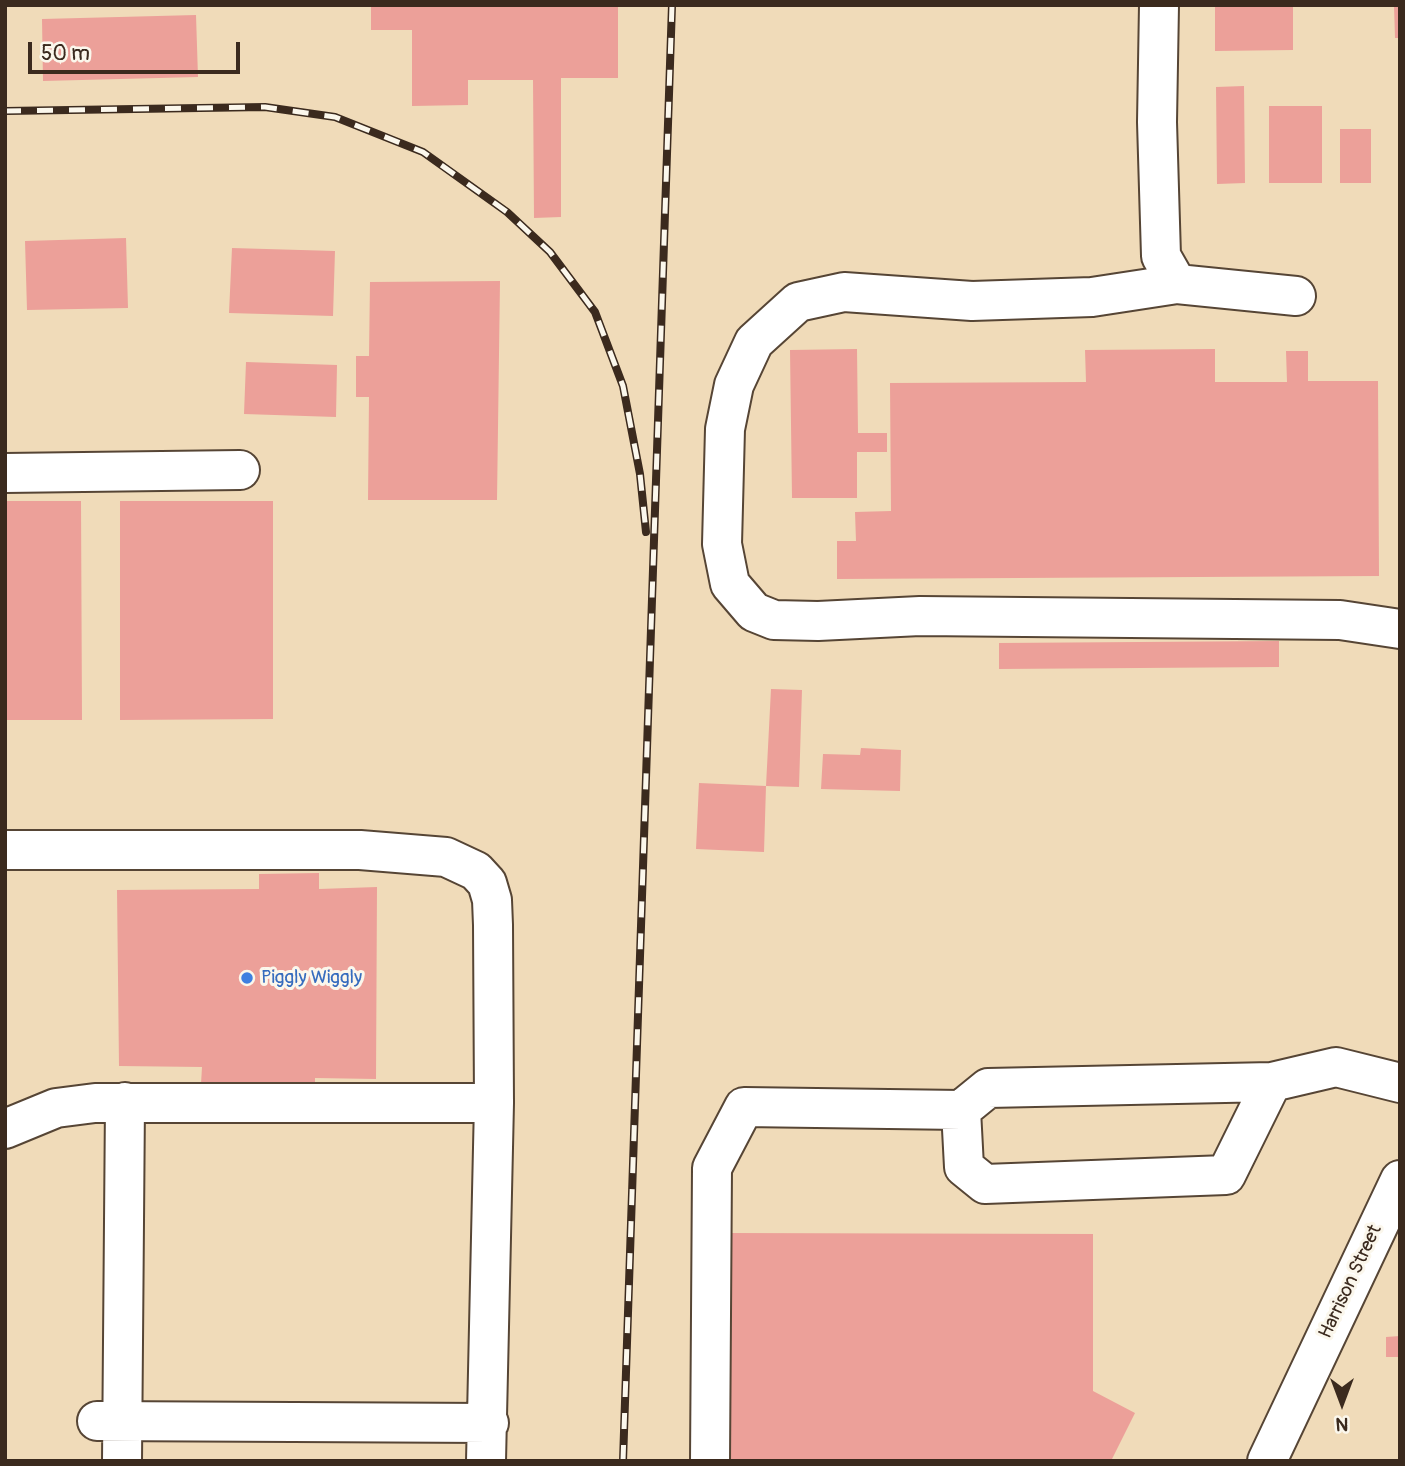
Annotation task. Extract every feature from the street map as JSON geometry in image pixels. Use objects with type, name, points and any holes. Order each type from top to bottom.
[{"type":"street","points":[[1159,5],[1157,122],[1161,256],[1177,284]]},
{"type":"street","points":[[1296,296],[1177,284],[1091,297],[972,301],[844,292],[798,302],[754,342],[734,385],[726,429],[722,544],[730,584],[754,612],[774,620],[818,621],[920,616],[1340,620],[1400,629]]},
{"type":"street","points":[[5,473],[240,470]]},
{"type":"street","points":[[5,850],[360,850],[446,856],[475,871],[487,883],[492,900],[494,1103],[489,1423],[486,1461]]},
{"type":"street","points":[[710,1461],[712,1168],[744,1107],[961,1110],[988,1088],[1272,1082],[1336,1067],[1400,1083]]},
{"type":"street","points":[[961,1110],[964,1167],[985,1184],[1226,1175],[1272,1082]]},
{"type":"street","points":[[5,1129],[56,1108],[125,1102],[494,1103]]},
{"type":"street","points":[[122,1461],[110,1421],[125,1102]]},
{"type":"street","name":"Harrison Street","points":[[1267,1461],[1400,1180]]},
{"type":"street","points":[[110,1421],[489,1423]]},
{"type":"building","points":[[371,5],[618,5],[618,78],[561,78],[561,217],[534,218],[533,80],[468,80],[468,105],[412,106],[412,30],[371,30]]},
{"type":"building","points":[[1215,5],[1293,5],[1293,50],[1215,51]]},
{"type":"building","points":[[1394,5],[1400,5],[1400,38],[1395,38]]},
{"type":"building","points":[[196,15],[198,77],[43,81],[42,19]]},
{"type":"building","points":[[1244,86],[1245,183],[1217,184],[1216,87]]},
{"type":"building","points":[[1269,106],[1322,106],[1322,183],[1269,183]]},
{"type":"building","points":[[1340,129],[1371,129],[1371,183],[1340,183]]},
{"type":"building","points":[[126,238],[128,308],[27,310],[25,241]]},
{"type":"building","points":[[232,248],[335,251],[333,316],[229,313]]},
{"type":"building","points":[[500,281],[497,500],[368,500],[369,397],[356,397],[356,356],[369,356],[370,282]]},
{"type":"building","points":[[857,349],[858,433],[887,433],[887,452],[857,452],[857,498],[792,498],[790,350]]},
{"type":"building","points":[[1215,349],[1215,382],[1287,382],[1286,351],[1308,351],[1308,381],[1378,381],[1379,576],[837,579],[837,541],[856,541],[855,512],[891,511],[890,383],[1086,382],[1085,350]]},
{"type":"building","points":[[246,362],[337,365],[336,417],[244,414]]},
{"type":"building","points":[[5,501],[81,501],[82,720],[5,720]]},
{"type":"building","points":[[120,501],[273,501],[273,719],[120,720]]},
{"type":"building","points":[[1279,641],[1279,667],[999,669],[999,643]]},
{"type":"building","points":[[771,689],[802,690],[799,787],[766,786]]},
{"type":"building","points":[[861,748],[901,750],[900,791],[821,789],[823,754],[860,755]]},
{"type":"building","points":[[699,783],[766,786],[764,852],[696,849]]},
{"type":"building","name":"Piggly Wiggly","points":[[319,873],[319,889],[377,887],[376,1079],[315,1078],[315,1084],[201,1084],[202,1067],[119,1066],[117,890],[259,889],[259,874]]},
{"type":"building","points":[[730,1233],[1093,1234],[1093,1391],[1135,1413],[1111,1461],[729,1461]]},
{"type":"building","points":[[1400,1336],[1400,1357],[1386,1357],[1386,1337]]},
{"type":"railway","points":[[623,1461],[672,5]]},
{"type":"railway","points":[[5,111],[265,107],[335,117],[423,152],[507,212],[550,252],[595,312],[623,386],[640,474],[646,532]]},
{"type":"place","name":"Piggly Wiggly","points":[[247,978]]}]
